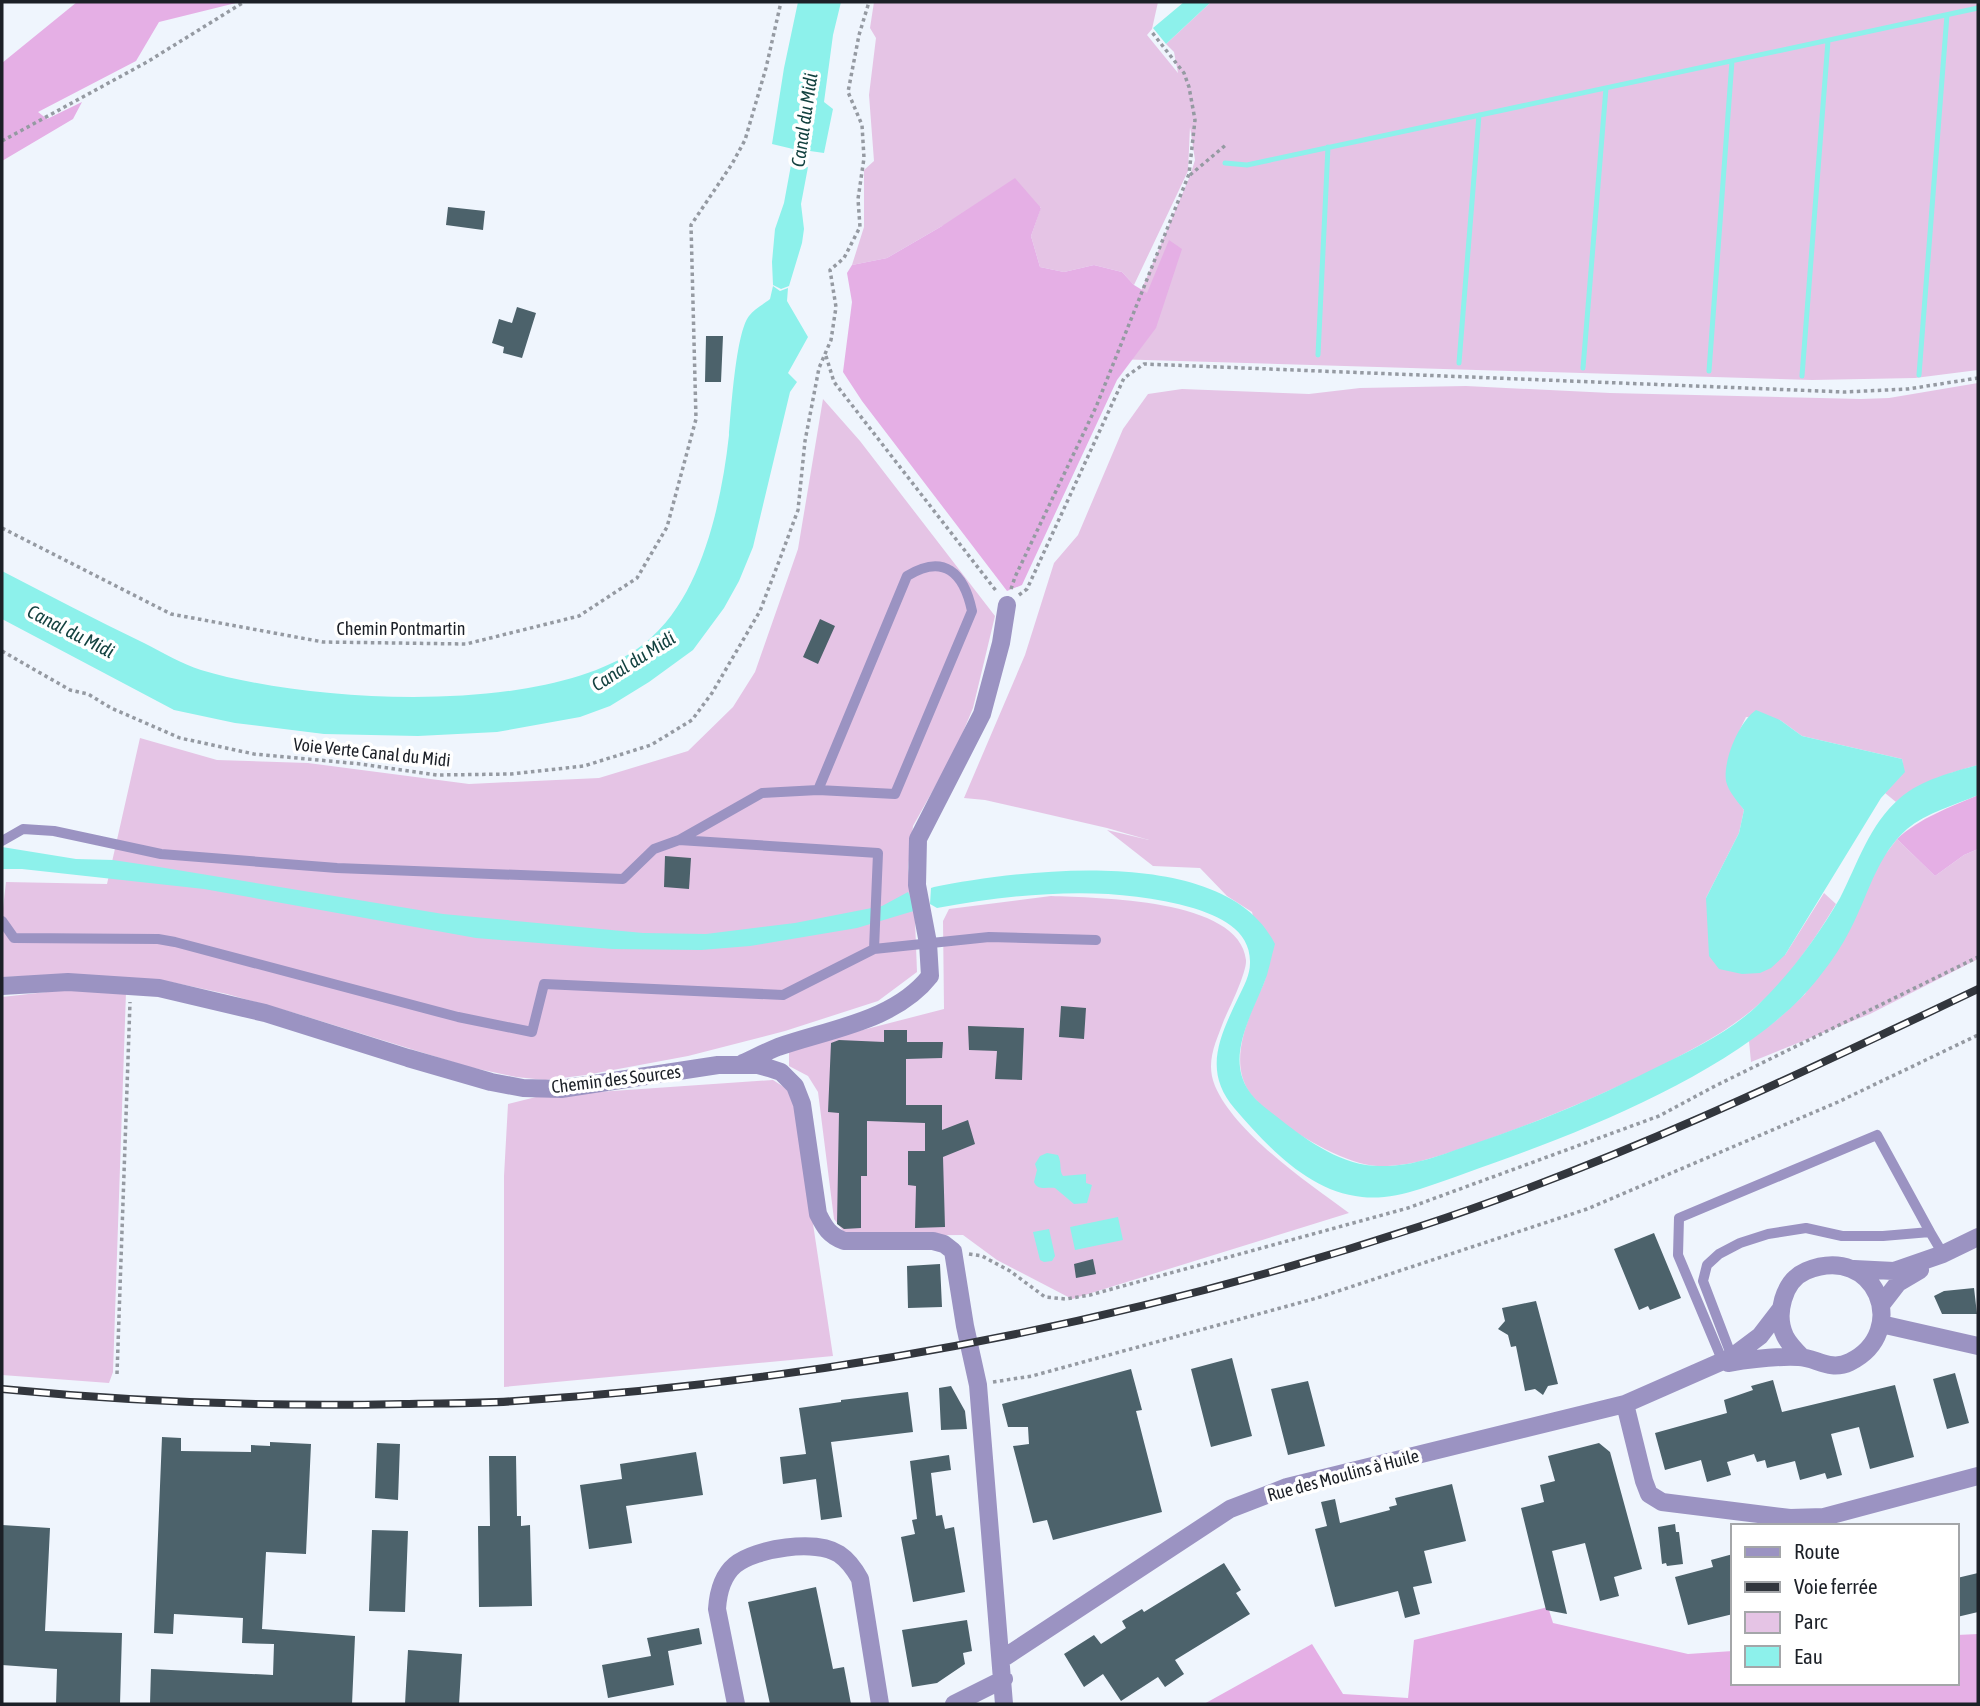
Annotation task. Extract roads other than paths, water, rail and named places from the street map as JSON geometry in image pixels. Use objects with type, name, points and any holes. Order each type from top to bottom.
[{"type":"street","points":[[739,1065],[777,1048],[892,1008],[920,988],[930,976],[928,943],[917,885],[918,839],[982,714],[1001,643],[1007,605]]},
{"type":"street","name":"Chemin des Sources","points":[[2,986],[68,982],[159,988],[265,1013],[419,1062],[523,1088],[561,1089],[718,1065],[758,1065],[781,1072],[795,1086],[802,1104],[818,1214],[825,1229],[833,1237],[844,1241],[933,1241],[944,1244],[953,1251],[976,1379],[1002,1659]]},
{"type":"street","points":[[1881,1305],[1898,1283],[1943,1254],[1978,1237]]},
{"type":"street","points":[[1854,1269],[1868,1279],[1881,1305],[1881,1324],[1870,1348],[1849,1362],[1823,1365],[1802,1357],[1793,1349],[1784,1334],[1780,1310],[1787,1288],[1801,1273],[1831,1264],[1854,1269],[1894,1270],[1943,1254]]},
{"type":"street","name":"Rue des Moulins à Huile","points":[[1002,1659],[1230,1509],[1287,1487],[1625,1404],[1725,1361],[1760,1336],[1780,1310]]},
{"type":"street","points":[[1881,1324],[1978,1346]]},
{"type":"street","name":"Rue des Moulins à Huile","points":[[1725,1361],[1802,1357]]},
{"type":"street","points":[[1625,1404],[1644,1481],[1649,1494],[1662,1502],[1790,1518],[1824,1517],[1978,1476]]},
{"type":"street","points":[[736,1704],[717,1609],[721,1586],[733,1566],[747,1558],[804,1546],[817,1546],[839,1554],[854,1569],[860,1580],[880,1704]]},
{"type":"street","points":[[1002,1659],[1004,1704]]},
{"type":"street","points":[[954,1704],[1004,1679]]},
{"type":"lane","points":[[2,840],[23,829],[54,831],[161,854],[337,868],[623,879],[654,849],[679,840],[762,793],[818,790],[895,794],[972,611],[968,591],[956,575],[942,566],[924,566],[907,576],[818,790]]},
{"type":"lane","points":[[679,840],[878,853],[874,949]]},
{"type":"lane","points":[[2,922],[13,938],[158,939],[175,942],[458,1017],[532,1032],[544,984],[783,995],[874,949],[989,937],[1096,940]]},
{"type":"lane","points":[[1725,1361],[1678,1255],[1679,1218],[1877,1135],[1943,1254]]},
{"type":"lane","points":[[1725,1361],[1703,1281],[1707,1265],[1719,1254],[1740,1243],[1768,1234],[1806,1227],[1842,1236],[1930,1232]]},
{"type":"water","name":"Canal du Midi","points":[[798,2],[841,2],[833,35],[824,102],[833,109],[824,153],[810,151],[807,164],[798,167],[792,162],[793,149],[772,144]]},
{"type":"water","points":[[1184,2],[1211,2],[1166,44],[1153,28]]},
{"type":"water","points":[[791,165],[798,169],[808,167],[801,204],[804,229],[789,286],[781,289],[773,285],[772,262],[775,229],[784,203]]},
{"type":"water","name":"Canal du Midi","points":[[773,286],[780,291],[788,288],[787,301],[808,337],[788,373],[797,382],[790,392],[753,547],[724,608],[693,650],[610,706],[580,717],[497,732],[418,736],[324,734],[235,723],[174,710],[2,619],[2,571],[187,665],[247,681],[361,696],[424,697],[485,694],[543,685],[595,670],[637,649],[652,637],[677,608],[695,574],[709,537],[721,488],[735,372],[744,325],[756,309],[770,299]]},
{"type":"water","points":[[1756,710],[1780,720],[1802,736],[1902,759],[1905,772],[1881,798],[1785,955],[1771,968],[1760,973],[1742,974],[1719,969],[1709,956],[1706,898],[1739,833],[1744,810],[1727,785],[1727,763],[1738,732]]},
{"type":"water","points":[[1978,765],[1978,795],[1923,818],[1897,839],[1882,861],[1849,932],[1831,962],[1801,998],[1768,1027],[1688,1079],[1597,1123],[1415,1191],[1375,1198],[1343,1193],[1307,1177],[1261,1138],[1225,1095],[1219,1081],[1218,1053],[1250,963],[1245,942],[1232,926],[1223,920],[1162,900],[1097,893],[1000,898],[937,908],[930,904],[931,888],[934,887],[1018,874],[1069,871],[1120,871],[1169,877],[1214,890],[1250,912],[1275,944],[1241,1048],[1242,1077],[1249,1091],[1292,1128],[1327,1151],[1366,1165],[1392,1166],[1450,1152],[1566,1109],[1683,1054],[1736,1023],[1771,992],[1813,940],[1840,898],[1872,832],[1889,809],[1917,786]]},
{"type":"water","points":[[2,847],[76,859],[113,860],[153,866],[443,914],[643,933],[706,934],[795,923],[882,906],[908,892],[917,910],[857,928],[750,946],[701,950],[613,949],[476,938],[204,889],[2,869]]},
{"type":"water","points":[[1047,1153],[1058,1155],[1063,1176],[1086,1174],[1086,1183],[1092,1185],[1087,1203],[1074,1204],[1055,1188],[1040,1188],[1036,1185],[1035,1164],[1040,1156]]},
{"type":"water","points":[[1118,1217],[1123,1240],[1075,1250],[1070,1227]]},
{"type":"water","points":[[1049,1229],[1055,1256],[1052,1261],[1044,1262],[1040,1260],[1033,1232]]},
{"type":"waterway","points":[[1225,163],[1247,165],[1978,8]]},
{"type":"waterway","points":[[1919,375],[1947,15]]},
{"type":"waterway","points":[[1802,376],[1828,41]]},
{"type":"waterway","points":[[1709,371],[1732,61]]},
{"type":"waterway","points":[[1583,368],[1606,88]]},
{"type":"waterway","points":[[1459,363],[1479,115]]},
{"type":"waterway","points":[[1318,355],[1328,147]]},
{"type":"railway","points":[[2,1389],[252,1404],[501,1402],[630,1392],[745,1379],[973,1342],[1086,1319],[1310,1261],[1493,1201],[1563,1175],[1703,1116],[1978,989]]}]
